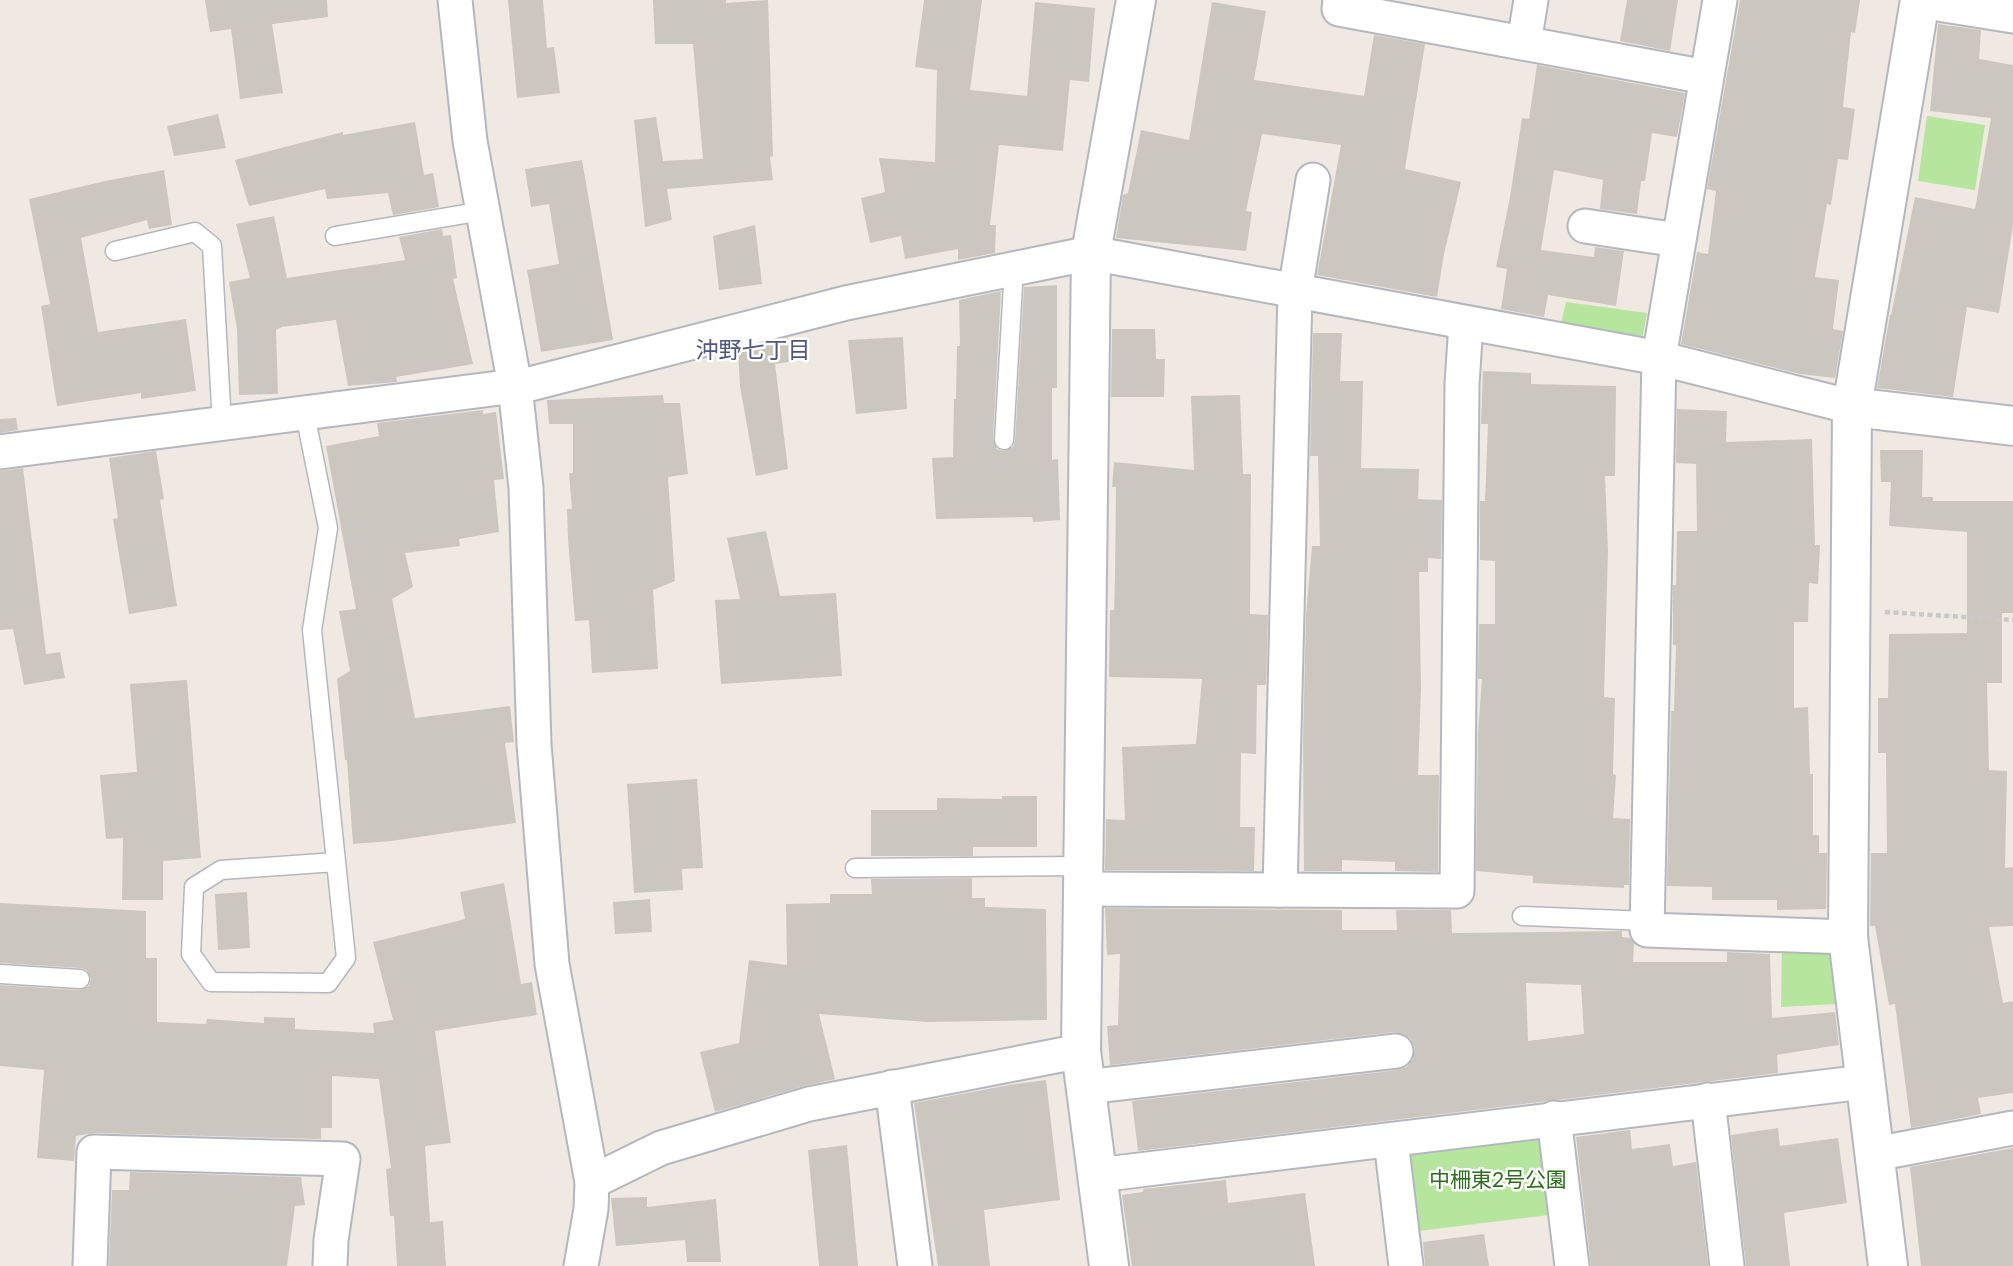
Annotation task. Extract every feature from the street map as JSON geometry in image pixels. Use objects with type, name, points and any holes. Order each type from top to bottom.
[{"type":"street","points":[[455,0],[470,141],[515,386],[526,488],[534,744],[552,964],[592,1182],[591,1209],[581,1266]]},
{"type":"street","points":[[1110,1266],[1084,1069],[1083,877],[1091,253],[1136,0]]},
{"type":"street","points":[[1340,0],[1339,9],[1706,77]]},
{"type":"street","points":[[1524,43],[1531,0]]},
{"type":"street","points":[[1720,0],[1659,358],[1647,930],[1848,937]]},
{"type":"street","points":[[1888,1266],[1848,937],[1852,407],[1919,1],[2013,16]]},
{"type":"street","points":[[1280,890],[1295,292],[1313,180]]},
{"type":"street","points":[[1585,226],[1678,240]]},
{"type":"street","points":[[0,452],[515,386],[846,303],[1091,253],[1659,358],[1852,407],[2012,420]]},
{"type":"street","points":[[1083,877],[1280,890],[1457,891],[1461,384],[1466,323]]},
{"type":"street","points":[[592,1182],[661,1147],[808,1104],[892,1087],[1084,1069],[1396,1051]]},
{"type":"street","points":[[1098,1175],[1864,1082]]},
{"type":"street","points":[[892,1087],[915,1266]]},
{"type":"street","points":[[1708,1100],[1727,1266]]},
{"type":"street","points":[[1554,1118],[1572,1266]]},
{"type":"street","points":[[1875,1154],[2013,1128]]},
{"type":"street","points":[[1391,1141],[1406,1266]]},
{"type":"street","points":[[90,1266],[94,1152],[343,1159],[331,1240],[330,1266]]},
{"type":"lane","points":[[335,236],[483,211]]},
{"type":"lane","points":[[115,251],[195,232],[212,246],[222,424]]},
{"type":"lane","points":[[1004,440],[1014,268]]},
{"type":"lane","points":[[305,414],[328,528],[312,630],[346,958],[328,983],[211,982],[191,954],[194,887],[221,870],[336,862]]},
{"type":"lane","points":[[855,868],[1083,877]]},
{"type":"lane","points":[[1522,916],[1647,921]]},
{"type":"lane","points":[[0,974],[80,979]]},
{"type":"path","points":[[1850,610],[2013,620]]},
{"type":"green space","points":[[1927,116],[1985,125],[1975,190],[1918,181]]},
{"type":"green space","points":[[1566,302],[1647,313],[1641,344],[1560,328]]},
{"type":"green space","points":[[1782,945],[1834,951],[1836,1004],[1781,1007]]},
{"type":"green space","name":"中柵東2号公園","points":[[1546,1132],[1557,1214],[1419,1231],[1408,1152]]},
{"type":"building","points":[[205,0],[327,0],[328,17],[272,24],[283,93],[240,99],[231,29],[210,32]]},
{"type":"building","points":[[508,0],[543,0],[547,48],[554,47],[560,93],[517,98]]},
{"type":"building","points":[[653,0],[726,0],[726,3],[768,0],[773,156],[770,157],[773,180],[667,189],[672,220],[645,227],[634,120],[656,117],[663,161],[703,159],[693,44],[655,44]]},
{"type":"building","points":[[924,0],[982,0],[970,90],[1027,96],[1035,2],[1095,8],[1089,82],[1070,80],[1063,151],[999,145],[990,225],[996,225],[995,253],[958,260],[958,249],[905,259],[901,236],[870,243],[861,198],[885,192],[879,158],[935,162],[937,70],[915,67]]},
{"type":"building","points":[[1627,0],[1678,0],[1670,51],[1620,41]]},
{"type":"building","points":[[1740,0],[1860,0],[1855,33],[1851,32],[1843,107],[1855,109],[1848,160],[1838,159],[1831,205],[1827,204],[1815,277],[1839,280],[1833,329],[1843,331],[1835,378],[1800,374],[1681,344],[1697,252],[1708,254],[1716,191],[1707,189]]},
{"type":"building","points":[[1212,2],[1266,11],[1254,80],[1364,96],[1374,35],[1425,44],[1405,169],[1461,182],[1437,297],[1317,275],[1341,145],[1262,134],[1246,211],[1252,212],[1246,251],[1116,238],[1123,195],[1128,193],[1141,130],[1189,140]]},
{"type":"building","points":[[1938,24],[1981,30],[1979,59],[2013,65],[2013,225],[1999,313],[1967,307],[1953,397],[1877,388],[1915,197],[1975,209],[1991,118],[1930,111]]},
{"type":"building","points":[[1537,65],[1685,93],[1677,137],[1652,133],[1637,214],[1600,209],[1603,180],[1554,170],[1541,250],[1594,257],[1595,247],[1624,251],[1616,306],[1548,295],[1544,317],[1501,309],[1507,269],[1496,267],[1522,118],[1529,119]]},
{"type":"building","points":[[218,114],[226,148],[174,156],[167,126]]},
{"type":"building","points":[[415,122],[424,175],[433,173],[439,207],[393,215],[388,193],[327,199],[325,189],[249,206],[235,160],[343,132],[343,135]]},
{"type":"building","points":[[582,160],[613,340],[541,352],[527,270],[559,264],[549,204],[531,207],[525,169]]},
{"type":"building","points":[[164,170],[172,225],[149,229],[147,220],[81,238],[98,332],[186,319],[196,391],[141,399],[141,393],[57,406],[41,306],[50,304],[29,199]]},
{"type":"building","points":[[274,216],[287,278],[405,260],[399,237],[442,229],[443,236],[451,235],[457,278],[453,279],[473,364],[396,377],[397,382],[348,386],[336,320],[282,327],[276,330],[278,394],[239,395],[237,329],[229,282],[250,278],[236,224]]},
{"type":"building","points":[[755,225],[762,284],[719,290],[713,236]]},
{"type":"building","points":[[1057,285],[1057,388],[1052,388],[1052,460],[1058,459],[1060,520],[1033,522],[1032,517],[936,519],[932,458],[953,457],[957,346],[960,346],[959,300],[1001,291],[993,439],[997,449],[1004,451],[1013,447],[1015,441],[1024,287]]},
{"type":"building","points":[[1112,329],[1155,329],[1156,359],[1165,359],[1164,397],[1111,397]]},
{"type":"building","points":[[1313,333],[1342,333],[1340,381],[1363,381],[1361,468],[1419,469],[1418,499],[1442,500],[1441,559],[1428,558],[1428,572],[1419,572],[1421,688],[1418,775],[1439,775],[1438,872],[1395,871],[1395,862],[1342,860],[1342,871],[1304,871],[1306,615],[1312,546],[1320,546],[1318,456],[1310,456]]},
{"type":"building","points":[[903,337],[907,409],[856,414],[848,340]]},
{"type":"building","points":[[788,338],[789,362],[775,364],[788,469],[756,476],[740,386],[738,350]]},
{"type":"building","points":[[1483,371],[1531,373],[1531,384],[1616,386],[1615,476],[1605,476],[1608,551],[1604,697],[1615,698],[1613,774],[1616,775],[1613,818],[1630,819],[1629,885],[1624,885],[1624,888],[1533,883],[1533,876],[1476,871],[1478,732],[1482,679],[1478,679],[1479,624],[1495,624],[1495,561],[1480,560],[1480,501],[1485,501],[1488,424],[1481,424]]},
{"type":"building","points":[[663,395],[664,403],[680,403],[688,474],[668,477],[675,581],[653,590],[658,669],[592,673],[589,620],[575,621],[568,540],[567,509],[572,509],[569,473],[573,473],[573,424],[549,424],[547,400]]},
{"type":"building","points":[[1240,395],[1243,474],[1251,474],[1250,614],[1268,615],[1266,685],[1257,685],[1256,754],[1241,753],[1240,827],[1255,827],[1254,871],[1105,870],[1106,819],[1125,820],[1122,747],[1196,744],[1202,679],[1109,677],[1110,610],[1114,610],[1115,576],[1116,487],[1112,487],[1114,462],[1194,470],[1191,396]]},
{"type":"building","points":[[1677,409],[1727,411],[1726,442],[1812,439],[1815,545],[1820,545],[1818,584],[1809,583],[1808,622],[1794,622],[1794,708],[1808,707],[1810,774],[1813,774],[1813,835],[1819,835],[1819,853],[1827,853],[1826,909],[1777,910],[1777,900],[1712,900],[1712,887],[1667,886],[1671,711],[1674,711],[1676,645],[1673,645],[1673,585],[1676,585],[1677,531],[1697,531],[1696,464],[1676,463]]},
{"type":"building","points":[[483,410],[483,414],[496,412],[504,479],[494,480],[499,532],[459,539],[460,546],[405,553],[413,587],[392,599],[415,718],[510,706],[514,742],[505,743],[516,823],[353,844],[347,760],[337,679],[350,671],[339,611],[356,609],[326,446],[379,436],[377,423]]},
{"type":"building","points":[[16,418],[18,430],[0,433],[0,419]]},
{"type":"building","points":[[1880,450],[1923,450],[1922,497],[1933,497],[1933,501],[2013,501],[2013,613],[2002,613],[2002,683],[1987,683],[1989,770],[2007,771],[2005,868],[2013,867],[2013,926],[1989,927],[2003,1003],[2013,1001],[2013,1093],[1978,1098],[1981,1114],[1911,1128],[1895,1004],[1889,1005],[1875,926],[1870,926],[1871,853],[1887,853],[1886,753],[1878,753],[1878,698],[1888,698],[1889,634],[1967,633],[1967,532],[1889,526],[1891,482],[1881,482]]},
{"type":"building","points":[[156,451],[164,499],[160,500],[177,606],[129,614],[113,519],[118,518],[109,458]]},
{"type":"building","points":[[23,468],[46,654],[60,652],[65,678],[24,685],[13,629],[0,630],[0,471]]},
{"type":"building","points":[[766,531],[780,596],[836,593],[842,676],[721,684],[715,600],[740,599],[727,538]]},
{"type":"building","points":[[187,680],[201,858],[163,861],[163,900],[122,900],[123,838],[106,839],[100,775],[137,772],[130,684]]},
{"type":"building","points":[[697,779],[703,868],[682,869],[683,890],[634,893],[627,784]]},
{"type":"building","points":[[1002,796],[1037,796],[1037,847],[973,847],[973,856],[871,856],[871,810],[937,810],[937,798],[1002,799]]},
{"type":"building","points":[[972,878],[972,898],[985,898],[985,907],[1046,909],[1047,1020],[927,1022],[819,1014],[835,1079],[715,1112],[700,1052],[739,1043],[749,960],[787,965],[786,904],[830,903],[830,894],[872,894],[871,879]]},
{"type":"building","points":[[504,883],[521,984],[532,982],[537,1015],[435,1031],[451,1143],[425,1146],[430,1222],[443,1221],[446,1266],[397,1266],[394,1216],[390,1216],[386,1169],[391,1168],[379,1079],[332,1076],[332,1128],[321,1128],[321,1139],[95,1133],[76,1136],[74,1161],[37,1158],[44,1070],[0,1066],[0,985],[79,990],[89,986],[91,979],[87,970],[81,968],[0,963],[0,903],[146,911],[146,958],[157,958],[157,1022],[206,1024],[207,1019],[264,1023],[264,1017],[295,1018],[295,1029],[374,1033],[373,1023],[393,1020],[373,942],[465,919],[460,892]]},
{"type":"building","points":[[247,892],[250,948],[218,950],[215,894]]},
{"type":"building","points":[[650,899],[652,932],[615,934],[613,902]]},
{"type":"building","points":[[1105,908],[1342,910],[1342,930],[1397,930],[1396,910],[1451,910],[1452,933],[1622,931],[1622,937],[1630,938],[1634,943],[1633,962],[1727,962],[1727,952],[1770,954],[1772,1018],[1835,1012],[1839,1045],[1777,1055],[1778,1073],[1138,1151],[1132,1101],[1398,1070],[1407,1067],[1413,1059],[1415,1048],[1411,1039],[1394,1032],[1110,1065],[1107,1026],[1118,1025],[1120,954],[1107,955]],"holes":[[[1526,983],[1581,985],[1584,1034],[1528,1041]]]},
{"type":"building","points":[[1046,1080],[1060,1200],[984,1210],[990,1266],[938,1266],[914,1103]]},
{"type":"building","points":[[1778,1128],[1780,1146],[1838,1138],[1847,1203],[1784,1213],[1790,1266],[1746,1266],[1731,1135]]},
{"type":"building","points":[[1630,1130],[1632,1149],[1670,1144],[1673,1166],[1696,1162],[1708,1266],[1591,1266],[1576,1137]]},
{"type":"building","points":[[847,1145],[858,1266],[819,1266],[808,1150]]},
{"type":"building","points":[[2013,1148],[2013,1266],[1921,1266],[1910,1167]]},
{"type":"building","points":[[130,1172],[301,1177],[305,1205],[295,1206],[287,1266],[109,1266],[112,1190],[129,1190]]},
{"type":"building","points":[[1226,1180],[1228,1203],[1305,1193],[1315,1266],[1132,1266],[1122,1195],[1143,1192],[1143,1189]]},
{"type":"building","points":[[647,1197],[647,1207],[716,1199],[721,1262],[687,1262],[685,1240],[616,1246],[611,1198]]},
{"type":"building","points":[[1484,1234],[1489,1266],[1425,1266],[1423,1242]]},
{"type":"district","name":"沖野七丁目","points":[[753,350]]}]
